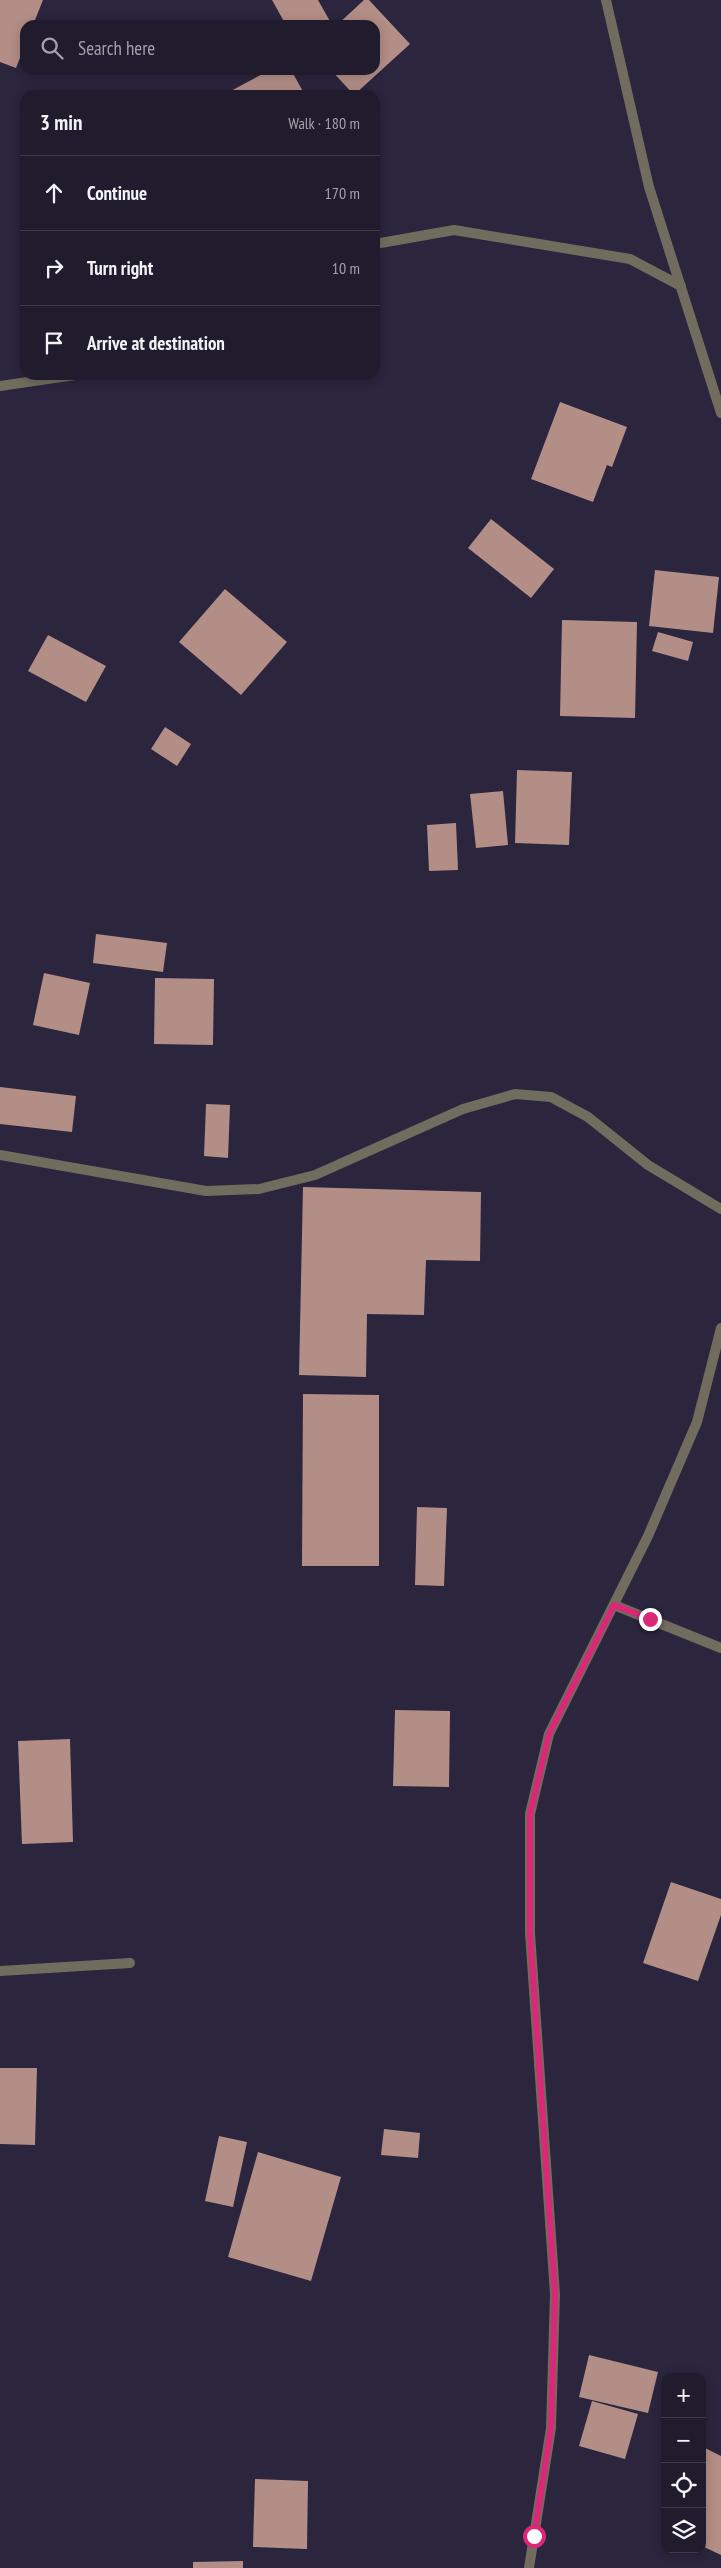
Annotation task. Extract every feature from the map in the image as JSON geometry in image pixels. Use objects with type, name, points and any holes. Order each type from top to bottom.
[{"type":"street","points":[[606,0],[649,187],[721,413]]},
{"type":"street","points":[[380,243],[454,230],[630,260],[681,286]]},
{"type":"street","points":[[0,386],[41,380]]},
{"type":"street","points":[[0,1156],[206,1191],[260,1189],[315,1175],[463,1109],[515,1094],[552,1097],[588,1117],[648,1166],[721,1209]]},
{"type":"street","points":[[529,2568],[551,2428],[555,2294],[530,1934],[530,1814],[549,1734],[648,1536],[697,1422],[721,1328]]},
{"type":"street","points":[[614,1605],[721,1648]]},
{"type":"street","points":[[0,1971],[130,1963]]},
{"type":"building","points":[[0,0],[43,0],[35,20],[20,20],[20,58],[16,68],[0,62]]},
{"type":"building","points":[[272,0],[318,0],[329,20],[283,20]]},
{"type":"building","points":[[364,0],[369,0],[410,44],[380,71],[380,20],[342,20]]},
{"type":"building","points":[[261,75],[294,75],[302,90],[233,90]]},
{"type":"building","points":[[336,75],[376,75],[359,90],[349,90]]},
{"type":"building","points":[[560,402],[627,427],[612,467],[607,465],[593,502],[531,479]]},
{"type":"building","points":[[491,519],[554,569],[531,598],[468,548]]},
{"type":"building","points":[[655,570],[719,577],[713,633],[649,626]]},
{"type":"building","points":[[225,589],[287,642],[241,695],[179,642]]},
{"type":"building","points":[[562,620],[637,622],[635,718],[560,716]]},
{"type":"building","points":[[658,632],[693,642],[688,661],[652,651]]},
{"type":"building","points":[[48,635],[106,666],[86,702],[28,671]]},
{"type":"building","points":[[165,727],[191,744],[177,766],[151,749]]},
{"type":"building","points":[[517,770],[572,772],[569,845],[515,843]]},
{"type":"building","points":[[503,791],[508,845],[476,848],[470,794]]},
{"type":"building","points":[[456,823],[458,870],[429,871],[427,825]]},
{"type":"building","points":[[96,934],[167,943],[163,972],[93,963]]},
{"type":"building","points":[[44,973],[90,983],[79,1035],[33,1025]]},
{"type":"building","points":[[155,978],[214,979],[213,1045],[154,1044]]},
{"type":"building","points":[[0,1087],[76,1096],[72,1132],[0,1124]]},
{"type":"building","points":[[206,1104],[230,1105],[228,1158],[204,1156]]},
{"type":"building","points":[[303,1187],[481,1192],[480,1261],[426,1260],[424,1315],[367,1314],[366,1377],[299,1375]]},
{"type":"building","points":[[303,1394],[379,1395],[379,1566],[302,1566]]},
{"type":"building","points":[[417,1507],[447,1508],[444,1586],[415,1585]]},
{"type":"building","points":[[395,1710],[450,1711],[449,1787],[393,1786]]},
{"type":"building","points":[[70,1739],[73,1842],[22,1844],[18,1741]]},
{"type":"building","points":[[671,1882],[721,1899],[721,1915],[698,1981],[643,1963]]},
{"type":"building","points":[[0,2068],[37,2068],[35,2145],[0,2144]]},
{"type":"building","points":[[384,2129],[420,2133],[418,2158],[381,2155]]},
{"type":"building","points":[[219,2136],[247,2142],[233,2207],[205,2201]]},
{"type":"building","points":[[258,2152],[341,2177],[311,2281],[228,2257]]},
{"type":"building","points":[[589,2355],[658,2372],[648,2413],[579,2397]]},
{"type":"building","points":[[592,2401],[638,2414],[625,2459],[579,2446]]},
{"type":"building","points":[[706,2448],[721,2456],[721,2555],[706,2548]]},
{"type":"building","points":[[255,2479],[308,2481],[307,2549],[253,2547]]},
{"type":"building","points":[[243,2561],[243,2568],[193,2568],[193,2562]]},
{"type":"route","points":[[534,2536],[551,2428],[555,2294],[530,1934],[530,1814],[549,1734],[614,1605],[650,1619]]}]
